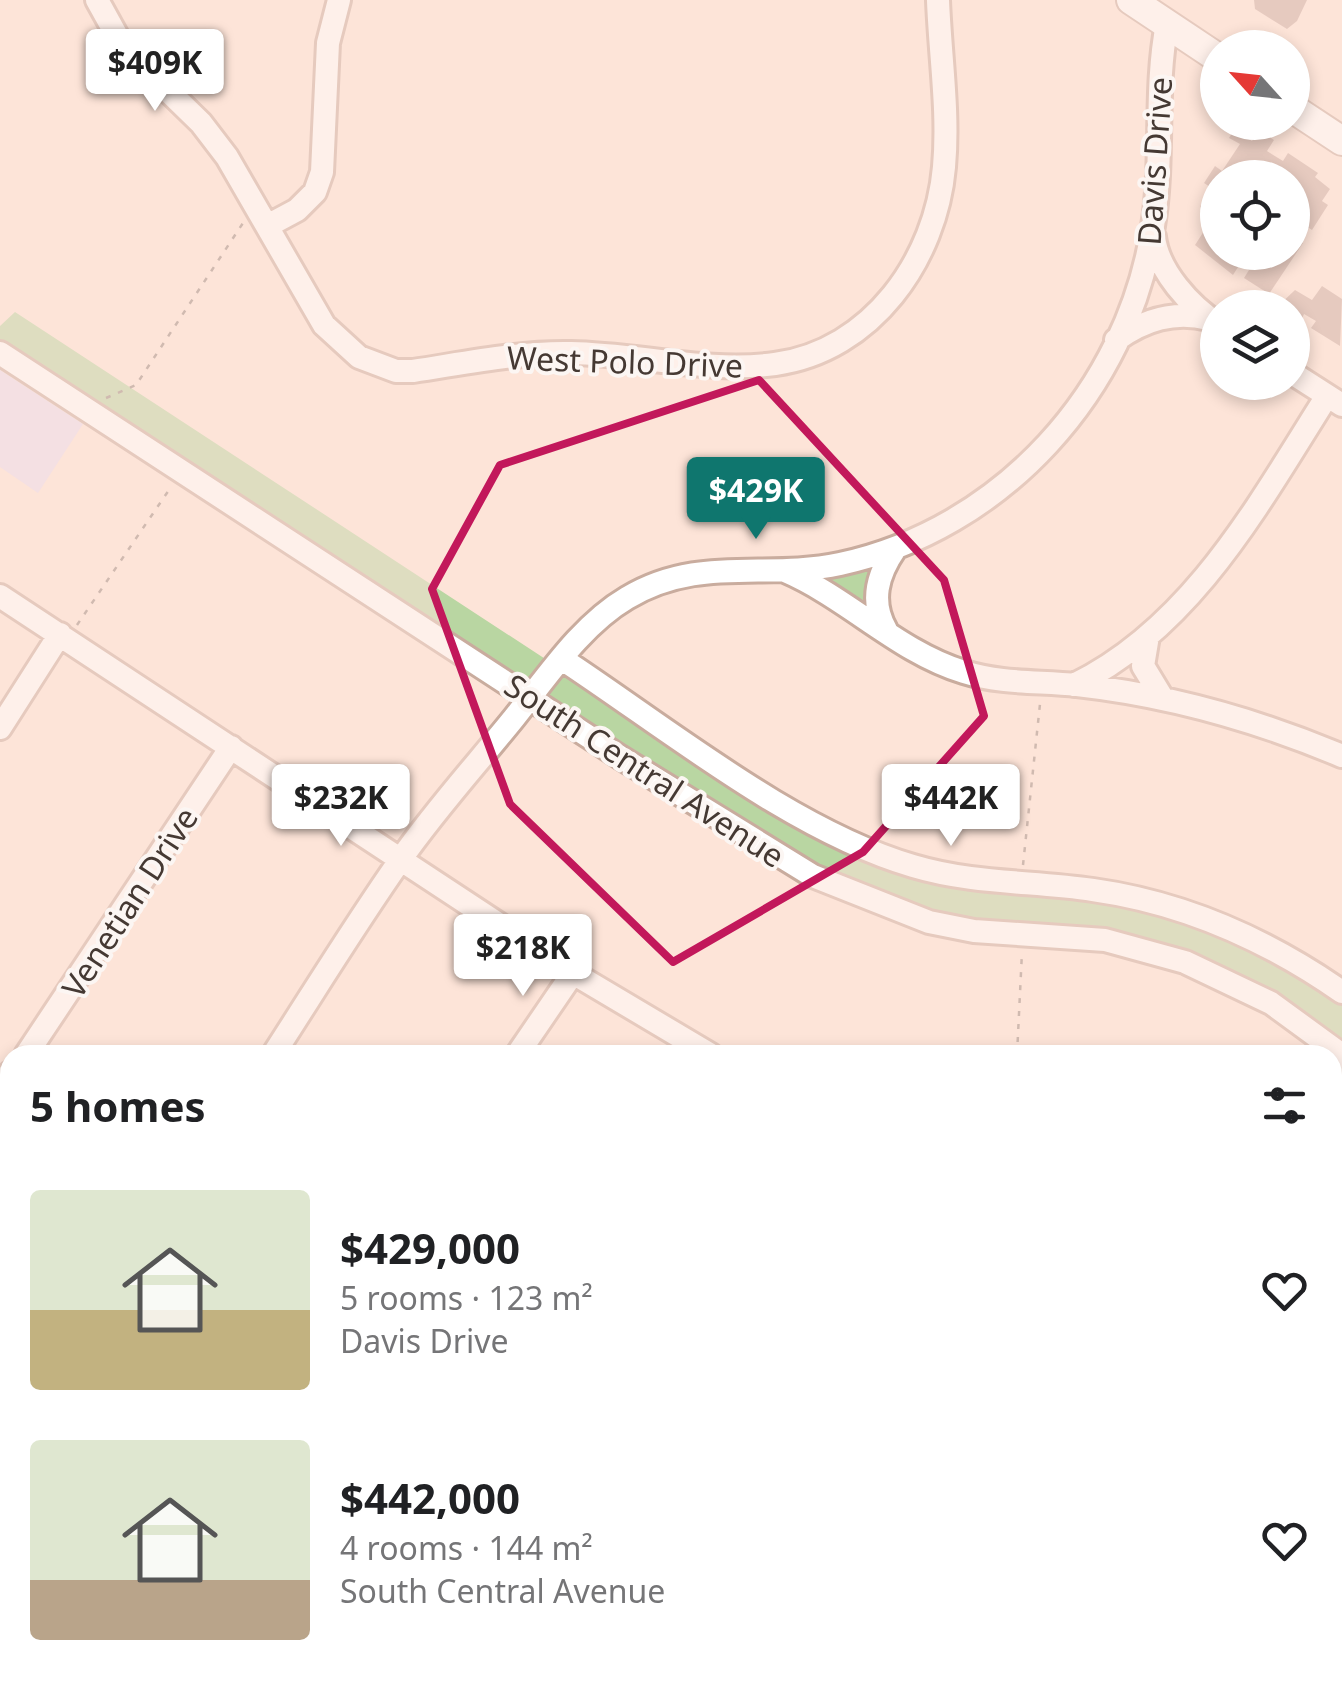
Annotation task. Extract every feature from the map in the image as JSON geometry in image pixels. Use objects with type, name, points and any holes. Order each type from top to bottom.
[{"type":"main road","points":[[1131,0],[1200,46]]},
{"type":"main road","points":[[1310,120],[1342,141]]},
{"type":"street","name":"West Polo Drive","points":[[96,0],[123,47],[201,123],[269,225],[324,326],[359,356],[396,371],[531,354],[628,356],[729,366],[778,364],[847,335],[879,310],[912,272],[927,241],[945,166],[938,0]]},
{"type":"street","points":[[269,225],[297,210],[315,192],[322,172],[326,75],[338,0]]},
{"type":"street","name":"Davis Drive","points":[[280,1045],[402,857],[530,697],[600,618],[645,588],[710,570],[827,566],[894,549],[967,515],[1038,456],[1083,399],[1116,340],[1153,229],[1159,82],[1167,24]]},
{"type":"street","points":[[1153,229],[1164,267],[1200,307]]},
{"type":"street","points":[[1116,340],[1155,319],[1200,317]]},
{"type":"street","name":"South Central Avenue","points":[[0,353],[770,853],[851,895],[929,922],[974,932],[1105,940],[1185,962],[1271,1002],[1329,1045]]},
{"type":"street","points":[[1074,685],[1148,636],[1194,590],[1232,542],[1334,400],[1310,385]]},
{"type":"street","points":[[886,630],[878,617],[876,592],[894,549]]},
{"type":"street","points":[[781,570],[906,645],[961,672],[1021,684],[1074,685],[1162,700],[1275,730],[1342,756]]},
{"type":"street","points":[[0,596],[573,972],[693,1045]]},
{"type":"street","points":[[0,728],[64,636]]},
{"type":"street","points":[[1148,636],[1142,666],[1162,700]]},
{"type":"street","name":"South Central Avenue","points":[[562,659],[766,794],[868,849],[909,865],[993,884],[1088,889],[1150,899],[1252,938],[1342,992]]},
{"type":"street","name":"Venetian Drive","points":[[33,1045],[231,747]]},
{"type":"street","points":[[524,1045],[573,972]]},
{"type":"path","points":[[92,413],[102,400],[136,385],[256,204]]},
{"type":"path","points":[[64,636],[182,472]]},
{"type":"highlighted area","points":[[759,380],[944,580],[984,716],[863,852],[673,962],[510,804],[432,589],[500,465]]},
{"type":"shaded area","points":[[0,370],[83,424],[38,493],[0,467]]},
{"type":"green space","points":[[15,312],[556,666],[869,849],[1150,899],[1342,992],[1342,1045],[1325,1045],[1185,962],[1016,935],[851,895],[0,353],[0,326]]},
{"type":"green space","points":[[873,568],[868,605],[825,579],[828,575]]},
{"type":"building","points":[[1254,0],[1307,0],[1297,21],[1287,29],[1255,9]]},
{"type":"building","points":[[1233,140],[1274,140],[1267,151],[1281,160],[1229,160],[1240,144]]},
{"type":"building","points":[[1310,168],[1330,189],[1322,201],[1328,205],[1312,230]]},
{"type":"building","points":[[1249,270],[1285,270],[1272,290],[1263,290],[1244,278]]},
{"type":"building","points":[[1322,286],[1342,299],[1340,346],[1311,328],[1316,321],[1310,318],[1312,300]]}]
